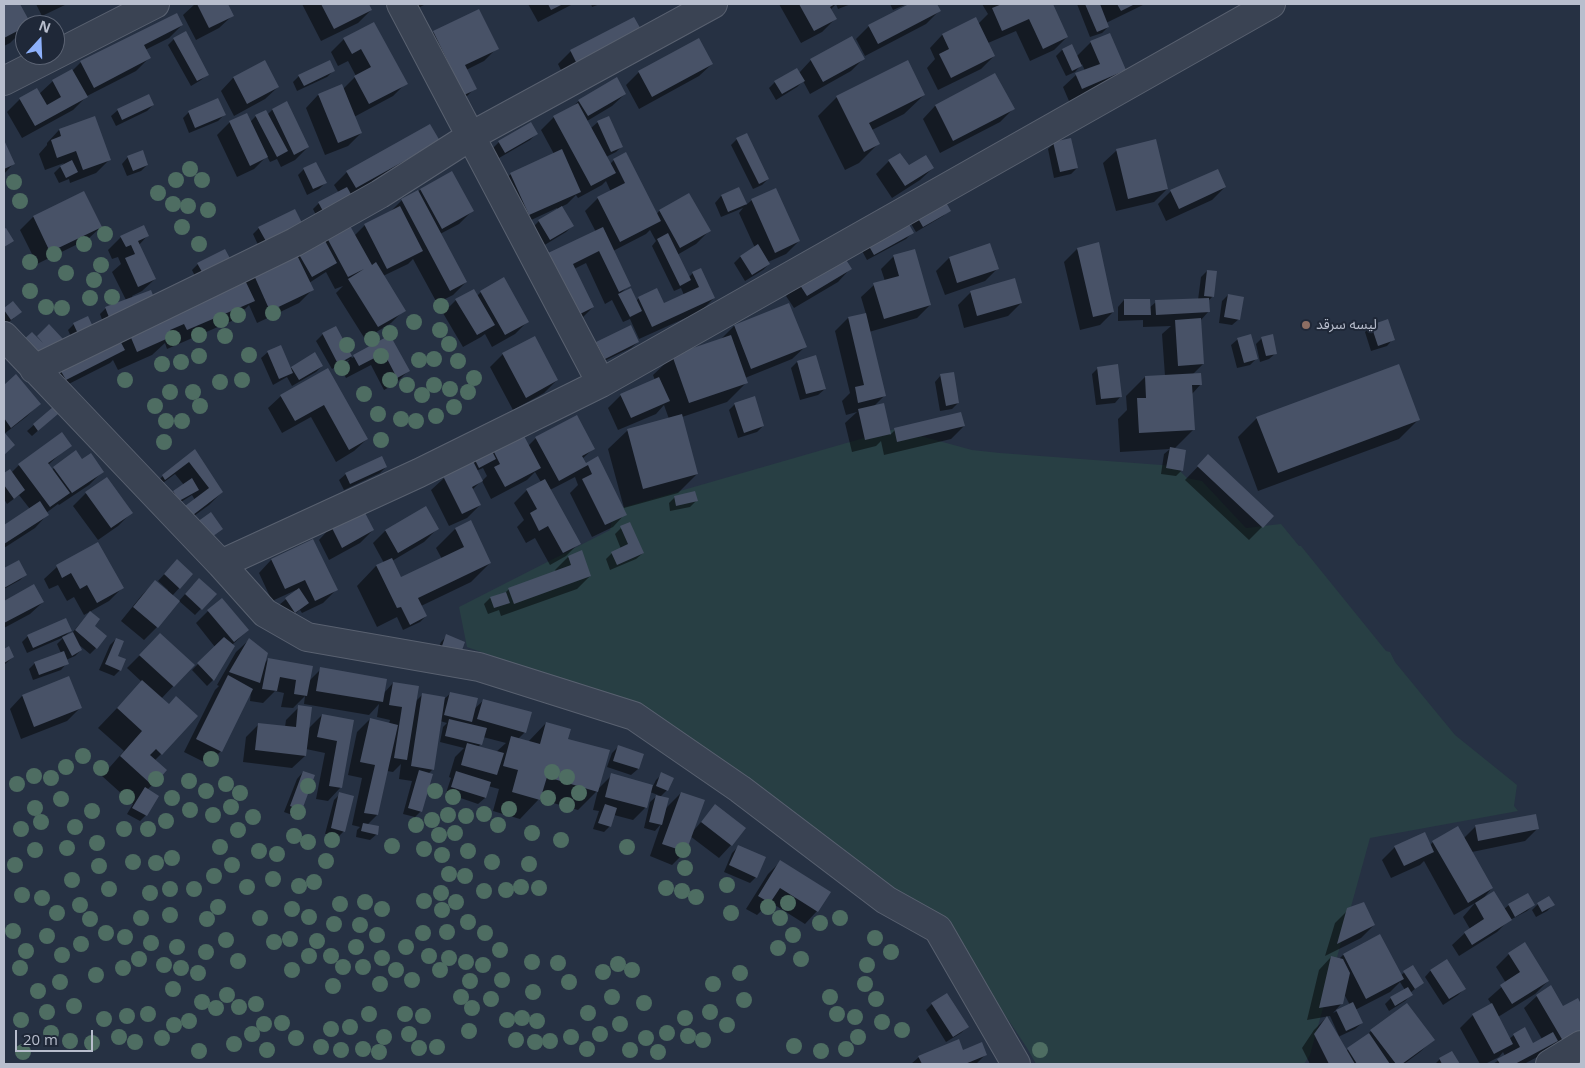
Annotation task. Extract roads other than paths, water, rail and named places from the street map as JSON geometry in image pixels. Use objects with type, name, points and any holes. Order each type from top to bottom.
[{"type":"street","points":[[65,50],[155,4]]},
{"type":"street","points":[[401,4],[600,383]]},
{"type":"street","points":[[34,369],[296,242],[380,194],[471,136],[713,4]]},
{"type":"street","points":[[221,564],[419,473],[600,383],[1271,4]]},
{"type":"street","points":[[4,81],[35,65]]},
{"type":"street","points":[[4,336],[266,613],[307,637],[479,667],[634,716],[740,789],[886,900],[938,929],[1016,1064]]},
{"type":"street","points":[[1550,1064],[1581,1046]]},
{"type":"place","name":"لیسه سرقد","points":[[1306,325]]}]
